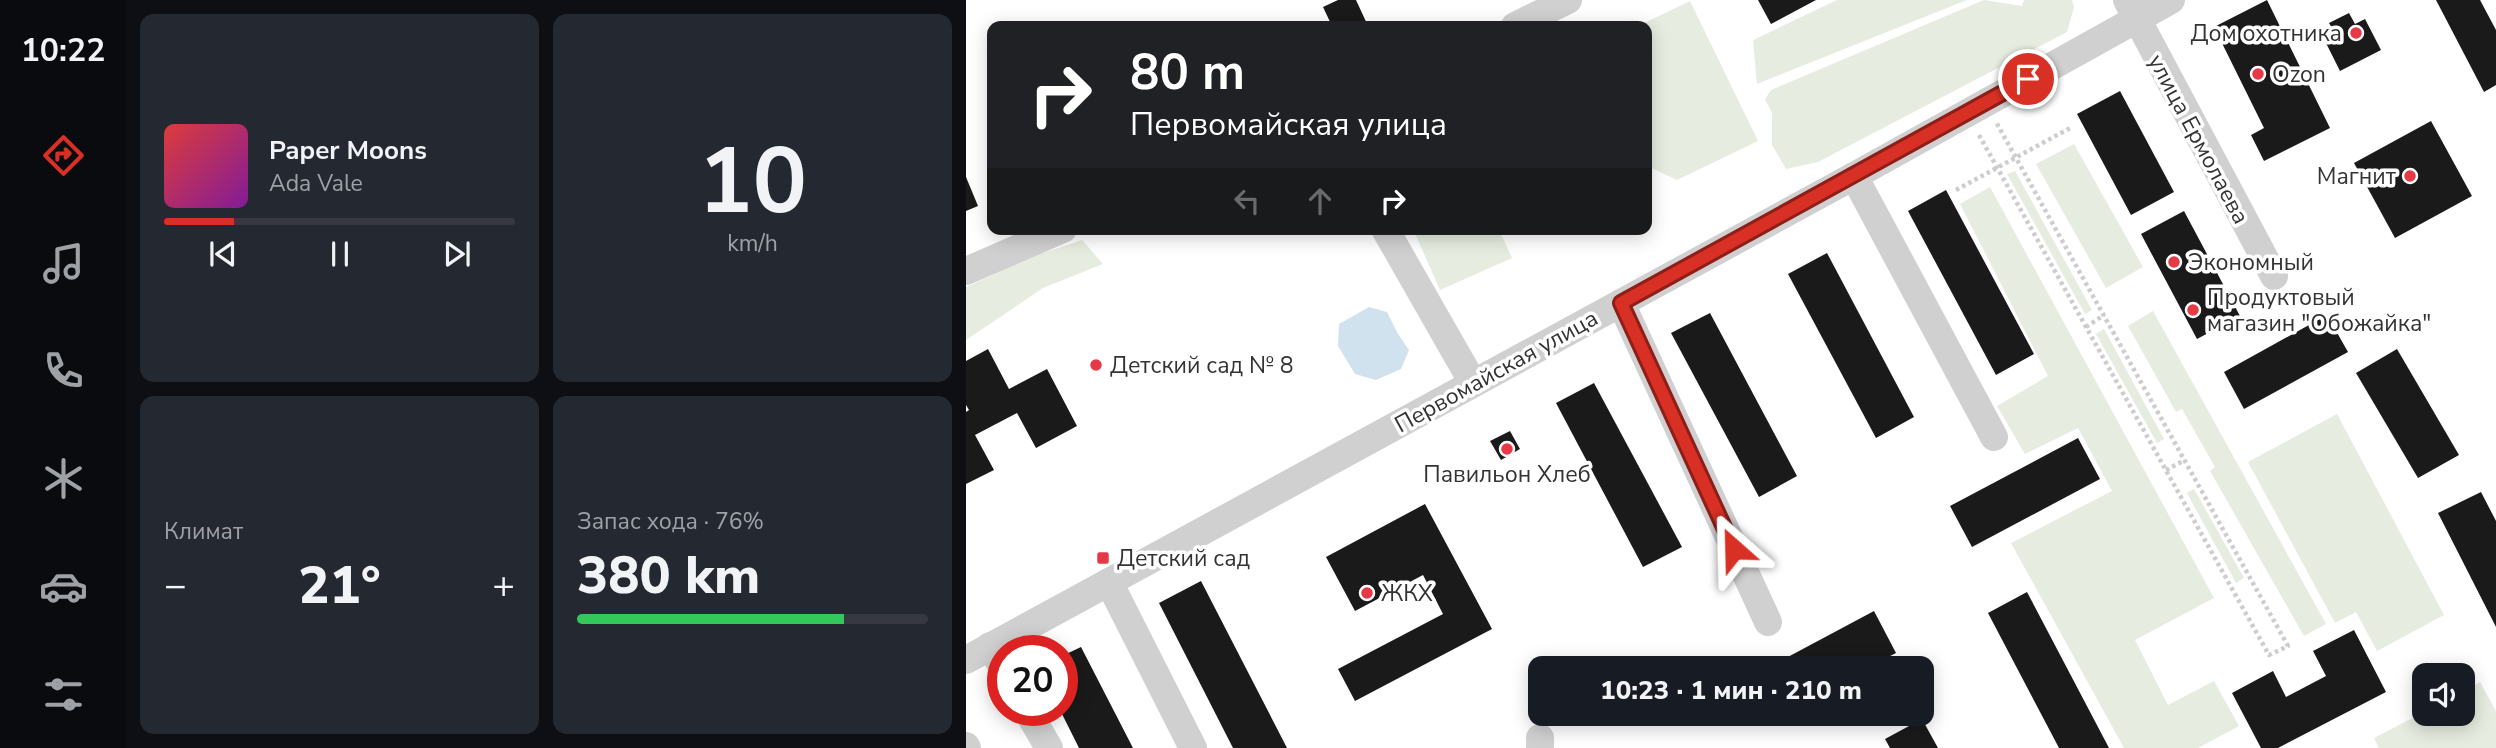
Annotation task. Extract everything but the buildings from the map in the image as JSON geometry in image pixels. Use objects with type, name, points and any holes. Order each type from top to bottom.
[{"type":"street","points":[[1525,21],[1568,0]]},
{"type":"street","name":"Первомайская улица","points":[[986,658],[1109,582],[1976,108],[2131,10],[2171,0]]},
{"type":"street","name":"улица Ермолаева","points":[[2131,10],[2274,276]]},
{"type":"street","points":[[1854,176],[1994,437]]},
{"type":"street","points":[[966,271],[1049,235]]},
{"type":"street","points":[[1388,235],[1473,383]]},
{"type":"street","points":[[1621,303],[1768,622]]},
{"type":"street","points":[[1109,582],[1193,748]]},
{"type":"street","points":[[1036,726],[1049,748]]},
{"type":"path","points":[[1976,108],[2016,158],[2288,646],[2269,655],[1998,168],[1976,108]]},
{"type":"path","points":[[1956,190],[2072,127]]},
{"type":"path","points":[[2086,327],[2104,316]]},
{"type":"path","points":[[2166,470],[2185,460]]},
{"type":"shaded area","points":[[1837,0],[1967,0],[1757,84],[1753,40]]},
{"type":"shaded area","points":[[1984,0],[2022,6],[2024,0],[2072,0],[2074,7],[2067,32],[1818,162],[1786,169],[1772,145],[1772,113],[1765,99],[1771,90]]},
{"type":"shaded area","points":[[1690,1],[1758,141],[1677,180],[1652,168],[1652,21],[1648,21]]},
{"type":"shaded area","points":[[2074,144],[2143,267],[2106,288],[2036,164]]},
{"type":"shaded area","points":[[2015,171],[2092,310],[2085,314],[2007,174]]},
{"type":"shaded area","points":[[1990,187],[2214,598],[2135,640],[2168,705],[2214,681],[2239,726],[2198,748],[2124,748],[2011,543],[2112,491],[2078,428],[2025,454],[1997,406],[2048,376],[1960,204]]},
{"type":"shaded area","points":[[1416,235],[1501,235],[1512,258],[1440,290]]},
{"type":"shaded area","points":[[1082,240],[1103,264],[1043,288],[966,340],[966,287],[1037,255]]},
{"type":"shaded area","points":[[2153,311],[2326,624],[2304,636],[2210,471],[2215,467],[2182,409],[2176,412],[2128,326]]},
{"type":"shaded area","points":[[2104,329],[2164,439],[2157,443],[2096,334]]},
{"type":"shaded area","points":[[2337,414],[2444,615],[2377,651],[2356,612],[2335,623],[2248,462]]},
{"type":"shaded area","points":[[2194,489],[2244,578],[2236,583],[2187,493]]},
{"type":"shaded area","points":[[2480,682],[2496,711],[2496,748],[2379,748],[2374,738],[2412,718],[2412,726],[2475,726],[2475,685]]},
{"type":"water","points":[[1369,307],[1387,312],[1409,350],[1401,369],[1376,380],[1355,374],[1338,346],[1339,324]]},
{"type":"place","name":"Дом охотника","points":[[2356,33]]},
{"type":"place","name":"Ozon","points":[[2258,74]]},
{"type":"place","name":"Магнит","points":[[2410,176]]},
{"type":"place","name":"Экономный","points":[[2174,262]]},
{"type":"place","name":"Продуктовый магазин \"Обожайка\"","points":[[2193,310]]},
{"type":"place","name":"Детский сад № 8","points":[[1096,365]]},
{"type":"place","name":"Павильон Хлеб","points":[[1507,449]]},
{"type":"place","name":"Детский сад","points":[[1103,558]]},
{"type":"place","name":"ЖКХ","points":[[1367,593]]},
{"type":"route","points":[[1734,549],[1621,303],[2028,79]]}]
